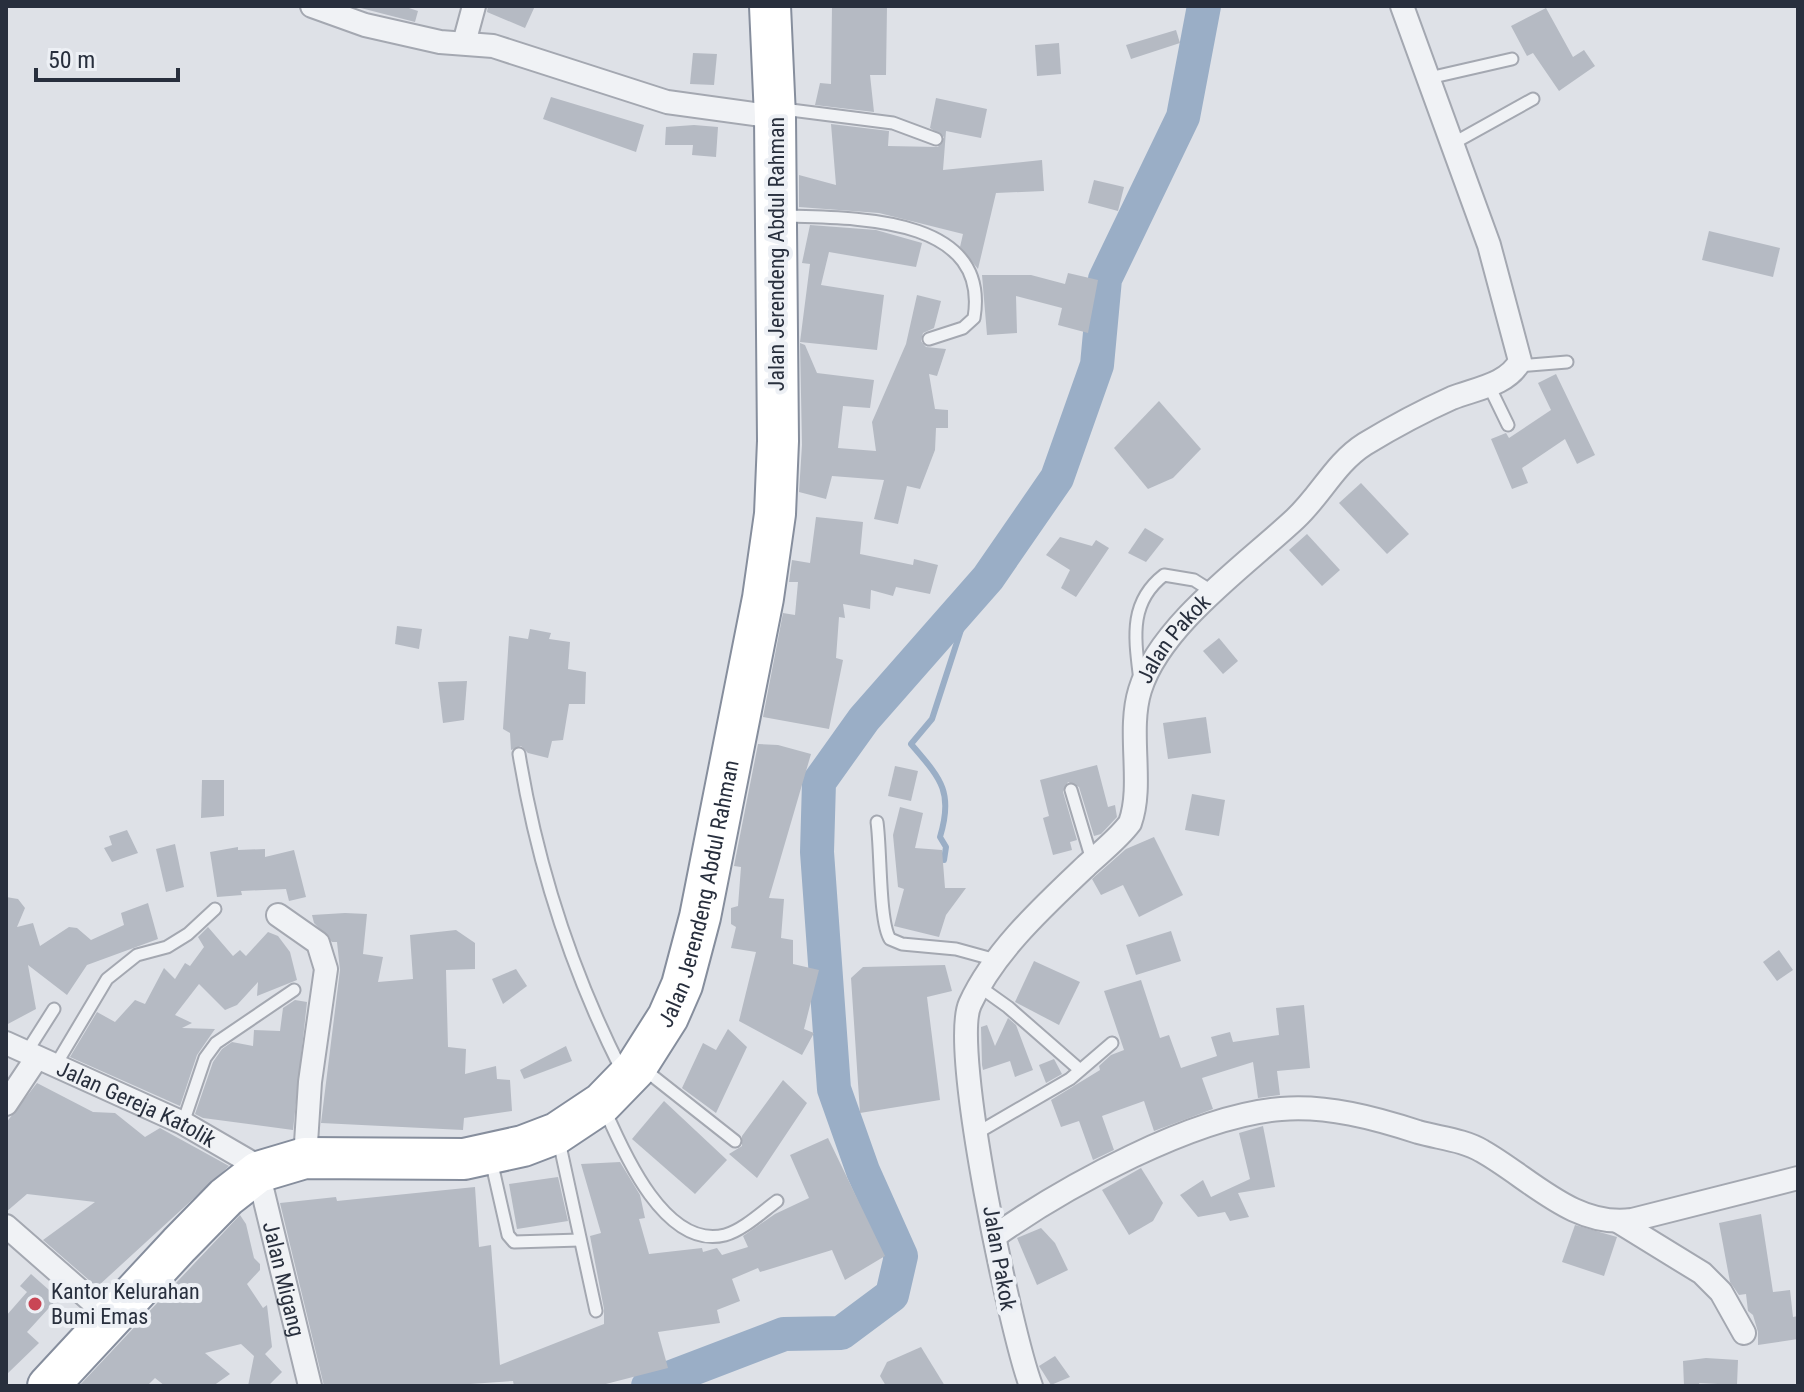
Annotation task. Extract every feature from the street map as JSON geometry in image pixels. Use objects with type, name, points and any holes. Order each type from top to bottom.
[{"type":"highway","name":"Jalan Jerendeng Abdul Rahman","points":[[48,1386],[226,1197],[261,1171],[305,1158],[411,1161],[490,1155],[557,1133],[622,1082],[676,999],[692,950],[763,598],[775,514],[778,441],[775,112],[770,6]]},
{"type":"street","points":[[312,6],[365,25],[440,42],[504,49],[667,102],[775,112]]},
{"type":"street","points":[[464,43],[474,6]]},
{"type":"street","points":[[1402,6],[1504,295],[1517,340],[1518,366]]},
{"type":"street","name":"Jalan Pakok","points":[[1031,1386],[1019,1355],[995,1236],[968,1080],[966,1015],[1002,954],[1132,818],[1133,739],[1140,689],[1168,642],[1233,570],[1294,520],[1334,471],[1361,446],[1453,398],[1489,386],[1518,366]]},
{"type":"street","points":[[278,915],[318,943],[326,969],[310,1082],[305,1158]]},
{"type":"street","points":[[6,1104],[30,1056]]},
{"type":"street","name":"Jalan Gereja Katolik","points":[[30,1056],[183,1123],[261,1171]]},
{"type":"street","points":[[995,1236],[1042,1203],[1131,1159],[1226,1118],[1285,1108],[1376,1118],[1476,1147],[1583,1215],[1619,1222],[1702,1273],[1721,1292],[1744,1333]]},
{"type":"street","name":"Jalan Migang","points":[[261,1171],[310,1386]]},
{"type":"street","points":[[1619,1222],[1798,1178]]},
{"type":"street","points":[[6,1226],[110,1317]]},
{"type":"lane","points":[[1429,78],[1512,59]]},
{"type":"lane","points":[[1452,144],[1533,99]]},
{"type":"lane","points":[[775,112],[862,117],[893,123],[936,139]]},
{"type":"lane","points":[[774,215],[885,222],[934,237],[953,252],[972,277],[976,303],[974,318],[963,328],[929,339]]},
{"type":"lane","points":[[1518,366],[1567,362]]},
{"type":"lane","points":[[1489,386],[1508,425]]},
{"type":"lane","points":[[1140,689],[1136,628],[1138,607],[1146,589],[1164,575],[1194,580],[1213,592]]},
{"type":"lane","points":[[519,754],[555,906],[590,1008],[622,1082],[625,1154],[662,1209],[684,1231],[723,1236],[777,1201]]},
{"type":"lane","points":[[1071,790],[1085,867]]},
{"type":"lane","points":[[877,822],[883,858],[882,920],[890,939],[1002,954]]},
{"type":"lane","points":[[30,1056],[107,979],[137,955],[167,947],[188,934],[215,909]]},
{"type":"lane","points":[[980,987],[1008,1007],[1080,1070]]},
{"type":"lane","points":[[183,1123],[205,1058],[216,1043],[294,990]]},
{"type":"lane","points":[[30,1056],[54,1009]]},
{"type":"lane","points":[[977,1133],[1080,1070],[1112,1043]]},
{"type":"lane","points":[[622,1082],[735,1141]]},
{"type":"lane","points":[[557,1133],[596,1311]]},
{"type":"lane","points":[[490,1155],[508,1235],[514,1242],[580,1240]]},
{"type":"building","points":[[353,6],[403,6],[418,11],[415,22]]},
{"type":"building","points":[[488,6],[535,6],[525,28],[487,12]]},
{"type":"building","points":[[832,6],[887,6],[886,75],[870,75],[874,112],[815,105],[820,83],[831,84]]},
{"type":"building","points":[[1546,8],[1573,57],[1584,50],[1595,66],[1559,91],[1533,53],[1527,56],[1511,26]]},
{"type":"building","points":[[1176,30],[1180,43],[1131,59],[1126,45]]},
{"type":"building","points":[[1059,43],[1061,74],[1037,76],[1035,45]]},
{"type":"building","points":[[693,53],[717,54],[714,85],[690,84]]},
{"type":"building","points":[[551,97],[644,125],[636,152],[543,119]]},
{"type":"building","points":[[936,98],[987,109],[981,138],[946,131],[943,170],[1042,160],[1044,191],[996,193],[978,269],[960,247],[963,234],[879,213],[799,207],[799,175],[836,185],[831,124],[889,131],[888,146],[938,147],[944,137],[930,128]]},
{"type":"building","points":[[666,127],[718,127],[716,157],[692,155],[693,145],[665,145]]},
{"type":"building","points":[[1094,180],[1124,187],[1118,211],[1088,203]]},
{"type":"building","points":[[810,225],[876,230],[922,243],[916,267],[829,252],[821,285],[884,295],[877,350],[800,342],[810,264],[802,263]]},
{"type":"building","points":[[1709,231],[1780,248],[1773,277],[1702,260]]},
{"type":"building","points":[[1068,273],[1098,280],[1088,333],[1058,325],[1062,308],[1016,296],[1017,333],[987,335],[982,275],[1031,275],[1065,284]]},
{"type":"building","points":[[917,295],[941,301],[934,328],[923,333],[921,341],[926,347],[946,349],[937,376],[929,374],[935,409],[948,410],[948,428],[936,428],[935,450],[920,489],[907,486],[898,524],[874,519],[884,480],[832,476],[826,499],[799,492],[802,445],[800,343],[805,345],[817,373],[874,380],[870,408],[843,406],[838,448],[876,451],[872,422],[906,344]]},
{"type":"building","points":[[1556,374],[1595,455],[1577,464],[1565,439],[1522,468],[1528,483],[1512,489],[1491,439],[1506,433],[1509,438],[1551,410],[1538,383]]},
{"type":"building","points":[[1159,401],[1201,449],[1173,478],[1148,489],[1114,448]]},
{"type":"building","points":[[1361,483],[1409,534],[1387,554],[1339,503]]},
{"type":"building","points":[[816,517],[863,522],[860,554],[913,565],[914,559],[938,565],[930,594],[896,587],[893,596],[871,590],[870,609],[843,604],[845,618],[839,617],[836,658],[843,660],[829,729],[763,717],[783,613],[795,615],[798,582],[789,582],[792,560],[810,563]]},
{"type":"building","points":[[1145,528],[1164,539],[1146,562],[1128,553]]},
{"type":"building","points":[[1307,534],[1340,570],[1322,586],[1289,550]]},
{"type":"building","points":[[1060,537],[1092,546],[1096,540],[1109,548],[1076,597],[1061,588],[1070,570],[1046,555]]},
{"type":"building","points":[[397,626],[422,629],[419,649],[395,644]]},
{"type":"building","points":[[530,629],[551,633],[549,639],[570,642],[568,669],[586,672],[585,704],[569,704],[563,740],[552,741],[548,758],[528,753],[521,746],[511,750],[510,733],[503,729],[509,636],[528,639]]},
{"type":"building","points":[[1219,638],[1238,661],[1223,674],[1203,651]]},
{"type":"building","points":[[467,681],[464,720],[443,723],[438,682]]},
{"type":"building","points":[[1206,717],[1211,753],[1168,759],[1163,723]]},
{"type":"building","points":[[758,744],[778,745],[811,754],[769,898],[784,899],[781,938],[793,940],[793,964],[819,970],[804,1029],[814,1033],[802,1055],[739,1021],[756,952],[731,948],[736,927],[731,924],[731,908],[738,906],[741,867],[734,866]]},
{"type":"building","points":[[1097,765],[1108,807],[1115,805],[1117,817],[1101,834],[1094,836],[1079,787],[1068,782],[1063,792],[1077,840],[1070,842],[1072,850],[1053,855],[1043,818],[1049,816],[1040,780]]},
{"type":"building","points":[[895,766],[918,771],[911,801],[888,796]]},
{"type":"building","points":[[202,780],[224,780],[224,816],[201,818]]},
{"type":"building","points":[[1192,794],[1225,800],[1219,836],[1185,830]]},
{"type":"building","points":[[900,807],[923,813],[915,848],[942,850],[945,888],[966,888],[946,915],[939,937],[894,926],[904,889],[898,887],[893,835]]},
{"type":"building","points":[[127,830],[138,853],[112,862],[104,848],[112,845],[109,836]]},
{"type":"building","points":[[1154,837],[1183,895],[1139,917],[1123,885],[1101,895],[1092,879],[1126,849]]},
{"type":"building","points":[[175,844],[184,887],[166,892],[156,849]]},
{"type":"building","points":[[238,847],[238,850],[265,849],[265,857],[294,850],[306,897],[289,901],[286,889],[241,891],[242,895],[217,897],[210,852]]},
{"type":"building","points":[[6,897],[18,899],[25,908],[17,927],[33,923],[40,946],[69,927],[77,928],[91,940],[124,925],[121,913],[148,903],[158,939],[87,965],[67,995],[28,965],[36,1009],[6,1025]]},
{"type":"building","points":[[367,914],[363,954],[383,957],[378,982],[413,979],[410,935],[456,930],[475,943],[475,969],[446,970],[448,1047],[466,1049],[465,1074],[496,1066],[497,1079],[510,1080],[512,1111],[464,1118],[463,1130],[321,1123],[340,970],[337,942],[332,942],[314,923],[312,915]]},
{"type":"building","points":[[208,927],[233,956],[240,950],[246,956],[268,932],[278,936],[290,952],[297,980],[257,996],[258,982],[237,1005],[225,1010],[199,984],[175,1015],[192,1023],[182,1028],[215,1029],[197,1055],[180,1106],[70,1057],[97,1012],[115,1022],[135,1000],[145,1004],[164,968],[175,979],[185,963],[190,966],[204,947],[198,937]]},
{"type":"building","points":[[1171,931],[1181,961],[1136,975],[1126,945]]},
{"type":"building","points":[[1779,950],[1793,970],[1777,981],[1763,962]]},
{"type":"building","points":[[1034,961],[1080,982],[1059,1025],[1015,1002]]},
{"type":"building","points":[[945,965],[952,991],[927,997],[940,1100],[860,1113],[851,978],[863,967]]},
{"type":"building","points":[[516,969],[527,986],[503,1004],[492,979]]},
{"type":"building","points":[[1141,980],[1160,1038],[1169,1035],[1181,1068],[1217,1056],[1211,1037],[1230,1032],[1233,1042],[1279,1035],[1276,1008],[1304,1005],[1310,1068],[1277,1071],[1280,1095],[1258,1098],[1253,1062],[1202,1078],[1213,1109],[1154,1131],[1144,1101],[1102,1116],[1114,1150],[1093,1160],[1079,1121],[1061,1127],[1051,1100],[1100,1070],[1099,1066],[1111,1055],[1124,1050],[1104,991]]},
{"type":"building","points":[[295,1000],[307,1002],[293,1130],[203,1118],[195,1114],[213,1062],[222,1049],[232,1042],[253,1046],[254,1030],[280,1031],[283,1008]]},
{"type":"building","points":[[1008,1018],[1016,1025],[1033,1070],[1015,1077],[1010,1061],[983,1070],[982,1065],[981,1027],[987,1025],[995,1046]]},
{"type":"building","points":[[728,1029],[747,1047],[716,1113],[682,1088],[703,1043],[716,1050]]},
{"type":"building","points":[[566,1046],[572,1061],[524,1079],[520,1070]]},
{"type":"building","points":[[1054,1059],[1062,1074],[1046,1083],[1039,1065]]},
{"type":"building","points":[[783,1080],[807,1103],[757,1178],[729,1154],[742,1146],[742,1136]]},
{"type":"building","points":[[37,1083],[93,1112],[115,1113],[145,1137],[160,1128],[229,1166],[97,1287],[43,1240],[95,1202],[27,1194],[6,1212],[6,1123]]},
{"type":"building","points":[[664,1101],[727,1160],[695,1194],[632,1139]]},
{"type":"building","points":[[1263,1126],[1275,1187],[1238,1193],[1249,1217],[1230,1221],[1225,1212],[1198,1217],[1180,1195],[1203,1180],[1211,1197],[1250,1179],[1239,1133]]},
{"type":"building","points":[[828,1138],[885,1256],[845,1280],[832,1250],[760,1272],[758,1268],[732,1279],[740,1301],[717,1310],[720,1323],[658,1332],[668,1368],[598,1386],[514,1386],[513,1381],[441,1386],[324,1386],[280,1203],[336,1197],[337,1201],[475,1187],[479,1247],[491,1245],[500,1365],[604,1324],[590,1236],[601,1233],[581,1164],[620,1162],[640,1195],[645,1218],[639,1219],[649,1254],[702,1248],[703,1252],[717,1248],[722,1255],[748,1247],[743,1236],[775,1214],[809,1198],[790,1155]]},
{"type":"building","points":[[1141,1168],[1163,1203],[1153,1221],[1129,1235],[1102,1190]]},
{"type":"building","points":[[558,1177],[568,1221],[517,1229],[509,1184]]},
{"type":"building","points":[[1761,1214],[1773,1292],[1790,1290],[1793,1317],[1798,1316],[1798,1339],[1758,1345],[1758,1332],[1753,1315],[1748,1311],[1746,1294],[1739,1295],[1730,1282],[1719,1223]]},
{"type":"building","points":[[240,1215],[246,1224],[254,1258],[260,1264],[260,1270],[247,1284],[263,1308],[267,1305],[272,1347],[265,1354],[282,1372],[268,1386],[248,1386],[254,1356],[241,1344],[205,1353],[230,1374],[213,1386],[165,1386],[155,1378],[147,1386],[79,1386]]},
{"type":"building","points":[[1575,1225],[1617,1237],[1604,1276],[1562,1262]]},
{"type":"building","points":[[1041,1228],[1055,1243],[1068,1270],[1037,1285],[1017,1238]]},
{"type":"building","points":[[31,1274],[58,1298],[27,1332],[39,1343],[6,1375],[6,1316],[27,1292],[20,1286]]},
{"type":"building","points":[[921,1347],[945,1386],[886,1386],[880,1376],[887,1362]]},
{"type":"building","points":[[1055,1356],[1070,1377],[1051,1385],[1039,1366]]},
{"type":"building","points":[[1706,1358],[1738,1360],[1737,1385],[1699,1383],[1700,1386],[1684,1386],[1683,1361]]},
{"type":"waterway","points":[[648,1386],[784,1334],[841,1333],[892,1295],[901,1256],[863,1171],[834,1089],[817,852],[819,782],[864,719],[988,578],[1057,478],[1097,365],[1105,279],[1183,117],[1204,6]]},
{"type":"waterway","points":[[944,860],[946,847],[940,837],[945,796],[937,776],[911,744],[932,719],[972,596]]},
{"type":"place","name":"Kantor Kelurahan Bumi Emas","points":[[35,1304]]}]
